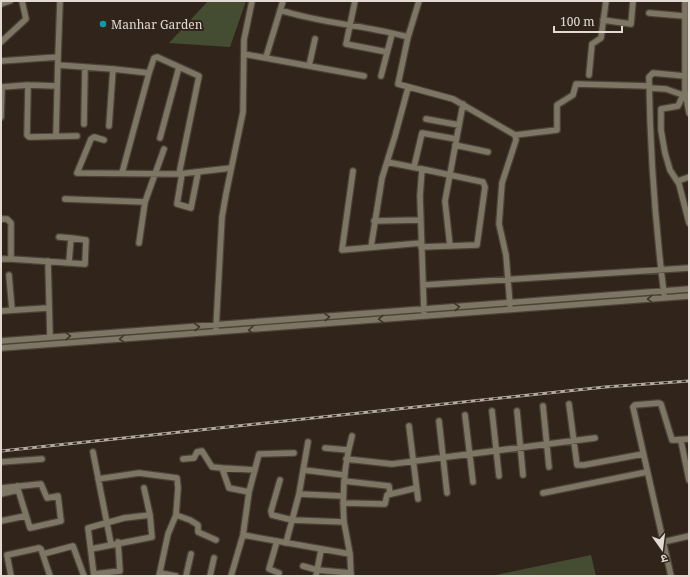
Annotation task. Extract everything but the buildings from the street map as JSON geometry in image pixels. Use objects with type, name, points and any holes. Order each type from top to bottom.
[{"type":"street","points":[[1,4],[10,1]]},
{"type":"street","points":[[1,42],[26,19],[22,1]]},
{"type":"street","points":[[56,136],[56,86],[60,1]]},
{"type":"street","points":[[216,333],[222,217],[243,112],[246,21],[252,1]]},
{"type":"street","points":[[266,57],[282,1]]},
{"type":"street","points":[[355,1],[346,41],[348,46],[388,52]]},
{"type":"street","points":[[418,1],[398,83],[408,88],[442,96],[463,104],[515,135],[557,130],[557,104],[573,95],[576,84],[649,87],[684,93]]},
{"type":"street","points":[[589,76],[592,44],[601,38],[606,1]]},
{"type":"street","points":[[603,20],[631,24],[633,1]]},
{"type":"street","points":[[685,1],[684,16],[687,60],[684,93],[689,113]]},
{"type":"street","points":[[280,10],[311,19],[408,37]]},
{"type":"street","points":[[649,13],[684,16]]},
{"type":"street","points":[[381,76],[392,34]]},
{"type":"street","points":[[309,66],[316,39]]},
{"type":"street","points":[[244,54],[364,76]]},
{"type":"street","points":[[1,61],[58,57]]},
{"type":"street","points":[[122,173],[149,73],[155,57],[198,75],[199,79],[181,174],[178,206],[191,208],[198,172]]},
{"type":"street","points":[[58,65],[112,68],[149,73]]},
{"type":"street","points":[[84,124],[85,67]]},
{"type":"street","points":[[160,138],[179,67]]},
{"type":"street","points":[[109,126],[112,68]]},
{"type":"street","points":[[664,298],[650,134],[649,77],[652,74],[685,76]]},
{"type":"street","points":[[1,117],[2,87],[28,85],[56,86]]},
{"type":"street","points":[[28,85],[28,136],[77,136]]},
{"type":"street","points":[[371,246],[379,190],[408,88]]},
{"type":"street","points":[[684,93],[678,106],[662,108],[660,110],[661,130],[665,153],[670,170],[678,181],[689,223]]},
{"type":"street","points":[[450,246],[445,201],[463,104]]},
{"type":"street","points":[[426,119],[459,125]]},
{"type":"street","points":[[414,167],[422,134],[456,139]]},
{"type":"street","points":[[510,310],[508,278],[499,224],[502,183],[516,140],[515,135]]},
{"type":"street","points":[[104,140],[94,137],[91,139],[76,173],[155,175],[181,174],[231,168]]},
{"type":"street","points":[[455,145],[488,152]]},
{"type":"street","points":[[139,243],[145,202],[164,149]]},
{"type":"street","points":[[352,171],[341,249],[371,246],[476,246],[478,244],[486,186],[483,182],[387,162]]},
{"type":"street","points":[[422,169],[420,186],[420,220],[424,313]]},
{"type":"street","points":[[678,181],[689,177]]},
{"type":"street","points":[[65,199],[145,202]]},
{"type":"street","points":[[1,219],[7,219],[11,223],[11,259]]},
{"type":"street","points":[[374,220],[420,220]]},
{"type":"street","points":[[1,259],[85,263],[86,240],[59,237]]},
{"type":"street","points":[[69,262],[71,238]]},
{"type":"street","points":[[48,261],[48,308],[50,337]]},
{"type":"street","points":[[423,285],[508,278],[689,268]]},
{"type":"street","points":[[9,275],[12,310]]},
{"type":"street","points":[[1,348],[288,327],[424,313],[510,302],[689,289]]},
{"type":"street","points":[[1,341],[287,320],[510,310],[689,296]]},
{"type":"street","points":[[1,311],[48,308]]},
{"type":"street","points":[[287,320],[288,327]]},
{"type":"street","points":[[43,338],[44,344]]},
{"type":"street","points":[[569,404],[576,463],[580,466],[643,454]]},
{"type":"street","points":[[671,576],[632,410],[634,405],[661,404],[672,440],[681,441],[689,439]]},
{"type":"street","points":[[543,406],[549,467]]},
{"type":"street","points":[[492,411],[498,476]]},
{"type":"street","points":[[517,411],[523,475]]},
{"type":"street","points":[[465,415],[473,482]]},
{"type":"street","points":[[439,421],[447,493]]},
{"type":"street","points":[[409,426],[418,499]]},
{"type":"street","points":[[303,566],[317,573],[351,574],[350,554],[344,522],[343,496],[346,459],[352,436]]},
{"type":"street","points":[[346,459],[386,464],[520,449],[595,438]]},
{"type":"street","points":[[681,441],[689,480]]},
{"type":"street","points":[[286,543],[299,494],[308,442]]},
{"type":"street","points":[[325,448],[348,450]]},
{"type":"street","points":[[183,459],[194,458],[197,452],[202,451],[212,466],[255,470]]},
{"type":"street","points":[[93,452],[111,544]]},
{"type":"street","points":[[232,576],[243,535],[249,492],[259,454],[294,454]]},
{"type":"street","points":[[1,462],[42,459]]},
{"type":"street","points":[[222,468],[229,488],[249,492]]},
{"type":"street","points":[[304,470],[344,474]]},
{"type":"street","points":[[543,493],[647,472]]},
{"type":"street","points":[[98,479],[139,473],[177,478],[178,488],[176,515],[168,534],[159,575],[176,576]]},
{"type":"street","points":[[280,480],[271,514],[292,520],[344,522]]},
{"type":"street","points":[[344,481],[389,486],[390,494]]},
{"type":"street","points":[[1,494],[18,488],[40,483],[47,498],[58,497],[60,522],[31,528],[25,516],[18,488]]},
{"type":"street","points":[[1,488],[18,488]]},
{"type":"street","points":[[91,549],[118,542],[152,537],[150,515],[144,488]]},
{"type":"street","points":[[343,504],[385,504],[387,496],[390,494],[416,488]]},
{"type":"street","points":[[299,494],[343,496]]},
{"type":"street","points":[[118,542],[120,571],[94,575],[88,528],[133,516],[150,515]]},
{"type":"street","points":[[176,515],[194,522],[198,525],[198,532],[216,540]]},
{"type":"street","points":[[1,521],[25,516]]},
{"type":"street","points":[[243,535],[350,554]]},
{"type":"street","points":[[663,542],[689,536]]},
{"type":"street","points":[[277,541],[269,569],[279,573]]},
{"type":"street","points":[[43,554],[73,546],[84,576]]},
{"type":"street","points":[[11,576],[7,555],[39,548],[43,554],[50,576]]},
{"type":"street","points":[[317,573],[321,550]]},
{"type":"street","points":[[186,576],[191,554]]},
{"type":"street","points":[[210,576],[214,558]]},
{"type":"green space","points":[[208,1],[246,1],[230,47],[169,43]]},
{"type":"green space","points":[[591,555],[596,576],[491,576]]},
{"type":"railway","points":[[1,451],[605,387],[689,381]]},
{"type":"place","name":"Manhar Garden","points":[[103,24]]}]
